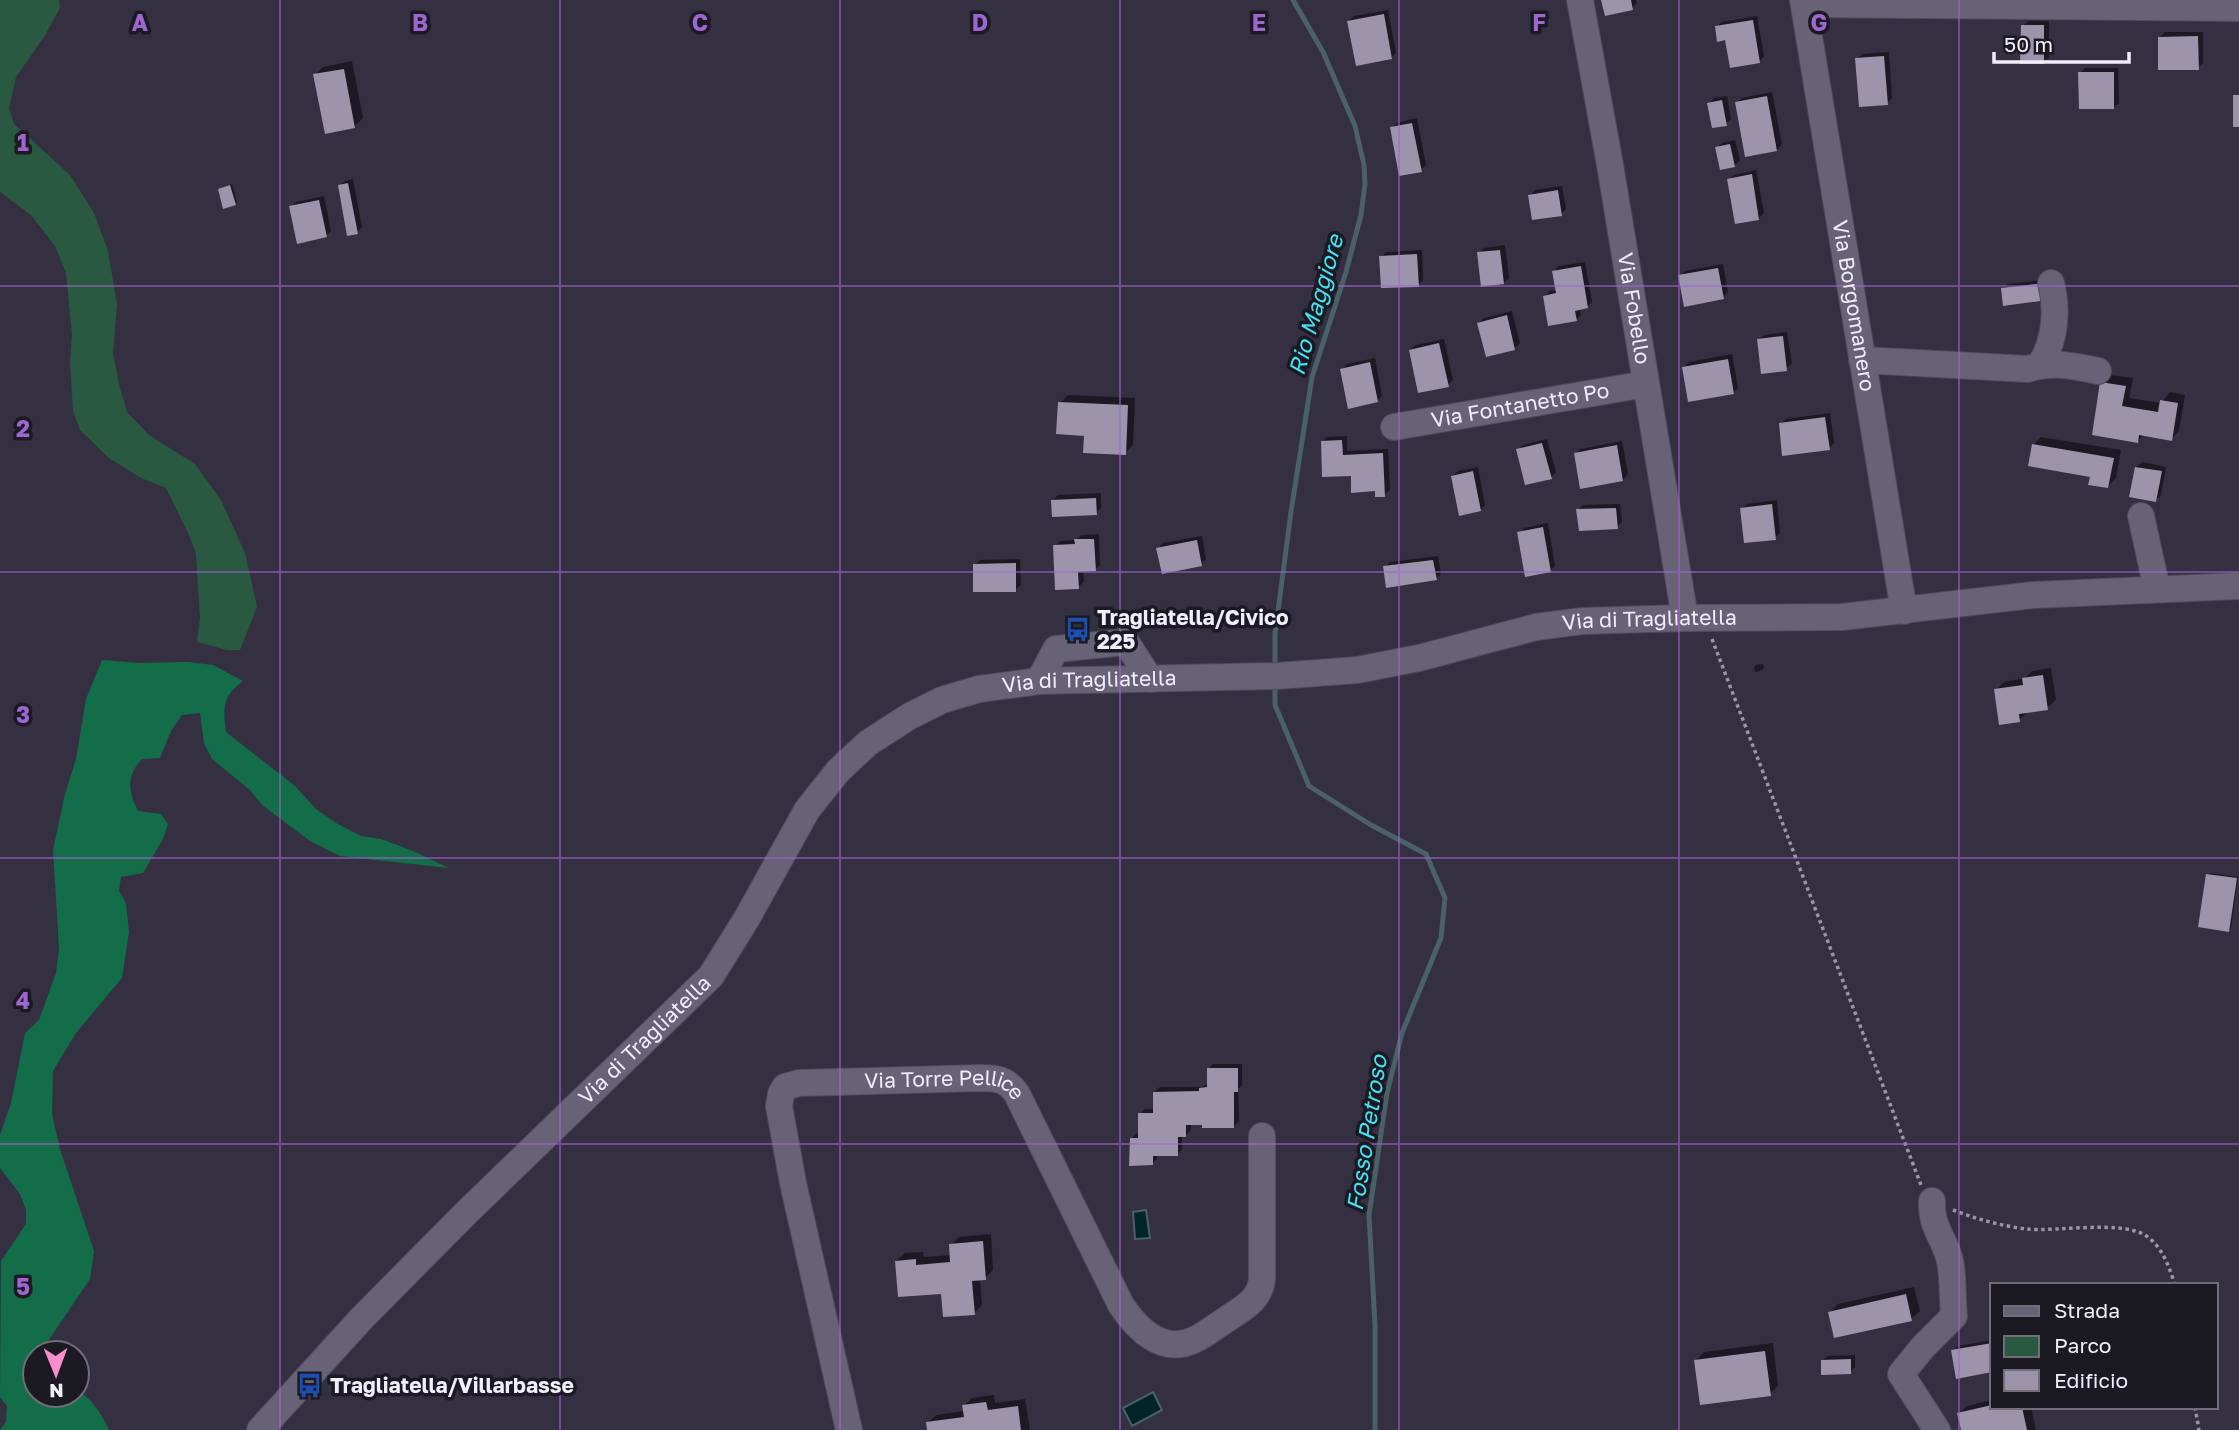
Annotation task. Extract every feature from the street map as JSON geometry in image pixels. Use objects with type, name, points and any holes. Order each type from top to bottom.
[{"type":"street","name":"Via Fobello","points":[[1580,0],[1646,383],[1694,618]]},
{"type":"street","points":[[1803,2],[2239,8]]},
{"type":"street","name":"Via Borgomanero","points":[[1803,2],[1904,611]]},
{"type":"street","points":[[2040,365],[2048,354],[2053,331],[2056,300],[2051,283]]},
{"type":"street","points":[[1862,360],[2028,369],[2056,364],[2098,371]]},
{"type":"street","name":"Via Fontanetto Po","points":[[1394,427],[1646,383]]},
{"type":"street","points":[[2141,516],[2157,589]]},
{"type":"street","name":"Via di Tragliatella","points":[[268,1426],[362,1318],[711,976],[747,918],[807,810],[838,771],[868,743],[910,716],[942,700],[979,689],[1039,681],[1254,676],[1357,670],[1392,664],[1515,631],[1559,623],[1694,618],[1813,618],[1904,611],[2034,595],[2239,586]]},
{"type":"street","points":[[1039,681],[1056,649],[1126,642],[1150,679]]},
{"type":"street","name":"Via Torre Pellice","points":[[849,1430],[793,1183],[779,1106],[780,1094],[785,1087],[799,1083],[980,1078],[999,1079],[1008,1083],[1017,1094],[1121,1306],[1146,1335],[1171,1344],[1185,1343],[1197,1338],[1248,1305],[1259,1292],[1262,1280],[1262,1136]]},
{"type":"street","points":[[1932,1201],[1931,1215],[1934,1225],[1949,1256],[1954,1316],[1901,1374],[1937,1430]]},
{"type":"path","points":[[1694,618],[1923,1191],[1932,1201],[1971,1216],[2026,1229],[2132,1229],[2153,1241],[2161,1251],[2169,1264],[2174,1283]]},
{"type":"path","points":[[2195,1409],[2199,1430]]},
{"type":"green space","points":[[0,0],[59,0],[60,8],[44,37],[16,77],[9,108],[14,124],[70,175],[94,213],[108,251],[117,305],[113,354],[127,412],[149,435],[195,464],[221,500],[245,553],[257,607],[240,650],[227,650],[197,642],[200,618],[196,554],[166,488],[141,478],[109,458],[80,430],[73,411],[70,361],[72,334],[66,273],[55,246],[31,215],[0,192]]},
{"type":"green space","points":[[102,660],[213,665],[243,681],[231,692],[226,703],[226,732],[295,786],[316,809],[336,823],[361,836],[381,839],[449,868],[340,856],[310,841],[262,805],[250,790],[212,759],[204,743],[200,713],[182,715],[171,731],[160,758],[142,759],[137,765],[130,784],[138,811],[161,814],[168,824],[163,839],[143,873],[121,877],[119,891],[126,903],[129,932],[122,978],[76,1033],[53,1071],[52,1114],[60,1149],[94,1251],[90,1279],[49,1339],[21,1339],[21,1409],[91,1409],[91,1401],[109,1430],[0,1430],[6,1422],[7,1406],[0,1397],[1,1261],[26,1224],[26,1210],[20,1194],[0,1168],[0,1135],[11,1103],[25,1033],[39,1020],[56,973],[59,948],[53,850],[76,759],[86,699]]},
{"type":"shaded area","points":[[1146,1210],[1150,1238],[1135,1239],[1133,1212]]},
{"type":"shaded area","points":[[1153,1392],[1162,1410],[1132,1426],[1123,1408]]},
{"type":"building","points":[[1601,0],[1631,0],[1633,10],[1605,16]]},
{"type":"building","points":[[1384,14],[1392,59],[1356,66],[1347,21]]},
{"type":"building","points":[[1753,20],[1760,63],[1730,68],[1725,40],[1717,42],[1715,26]]},
{"type":"building","points":[[2021,25],[2044,25],[2044,64],[2020,64]]},
{"type":"building","points":[[2198,36],[2199,70],[2158,70],[2158,37]]},
{"type":"building","points":[[1884,56],[1888,105],[1859,107],[1855,58]]},
{"type":"building","points":[[344,69],[355,128],[325,134],[313,74]]},
{"type":"building","points":[[2078,72],[2114,72],[2114,109],[2079,109]]},
{"type":"building","points":[[2233,95],[2239,95],[2239,127],[2233,127]]},
{"type":"building","points":[[1767,96],[1777,151],[1745,157],[1735,102]]},
{"type":"building","points":[[1722,100],[1727,126],[1712,128],[1707,103]]},
{"type":"building","points":[[1412,123],[1422,172],[1399,176],[1390,127]]},
{"type":"building","points":[[1730,144],[1735,167],[1720,170],[1715,147]]},
{"type":"building","points":[[1752,174],[1759,220],[1735,224],[1727,179]]},
{"type":"building","points":[[348,183],[358,234],[347,236],[338,185]]},
{"type":"building","points":[[230,185],[236,205],[223,209],[218,189]]},
{"type":"building","points":[[1558,190],[1562,216],[1532,220],[1528,195]]},
{"type":"building","points":[[319,200],[327,237],[297,244],[289,206]]},
{"type":"building","points":[[1500,250],[1504,284],[1481,287],[1477,252]]},
{"type":"building","points":[[1417,254],[1419,287],[1381,288],[1379,256]]},
{"type":"building","points":[[1581,266],[1588,308],[1575,311],[1577,321],[1548,326],[1543,296],[1556,293],[1552,271]]},
{"type":"building","points":[[1718,268],[1724,299],[1684,307],[1678,275]]},
{"type":"building","points":[[2046,283],[2048,300],[2003,306],[2001,288]]},
{"type":"building","points":[[1507,315],[1515,350],[1486,357],[1477,323]]},
{"type":"building","points":[[1783,336],[1787,371],[1761,374],[1757,339]]},
{"type":"building","points":[[1439,343],[1449,387],[1418,393],[1409,350]]},
{"type":"building","points":[[1728,359],[1734,394],[1688,402],[1682,367]]},
{"type":"building","points":[[1370,362],[1378,402],[1348,409],[1340,369]]},
{"type":"building","points":[[2100,382],[2126,386],[2122,406],[2158,412],[2160,400],[2178,403],[2172,441],[2139,435],[2138,443],[2092,435]]},
{"type":"building","points":[[1058,402],[1128,405],[1126,455],[1083,453],[1084,436],[1056,434]]},
{"type":"building","points":[[1825,417],[1830,450],[1782,456],[1779,423]]},
{"type":"building","points":[[1342,440],[1343,455],[1383,453],[1385,497],[1375,497],[1375,491],[1351,493],[1351,476],[1322,477],[1321,441]]},
{"type":"building","points":[[1542,443],[1552,479],[1525,485],[1516,449]]},
{"type":"building","points":[[2032,444],[2114,458],[2108,488],[2088,485],[2090,477],[2028,466]]},
{"type":"building","points":[[1617,445],[1623,481],[1580,489],[1574,453]]},
{"type":"building","points":[[2135,467],[2162,471],[2156,502],[2129,497]]},
{"type":"building","points":[[1473,471],[1481,511],[1459,516],[1451,476]]},
{"type":"building","points":[[1096,498],[1097,515],[1052,517],[1051,500]]},
{"type":"building","points":[[1772,504],[1776,540],[1744,543],[1740,508]]},
{"type":"building","points":[[1616,508],[1618,529],[1579,531],[1576,509]]},
{"type":"building","points":[[1543,527],[1551,572],[1525,577],[1517,532]]},
{"type":"building","points":[[1074,539],[1094,539],[1096,571],[1078,572],[1079,589],[1055,590],[1053,545],[1075,544]]},
{"type":"building","points":[[1197,540],[1202,566],[1162,574],[1156,548]]},
{"type":"building","points":[[1433,560],[1437,580],[1386,588],[1383,566]]},
{"type":"building","points":[[1016,563],[1016,592],[973,592],[973,564]]},
{"type":"building","points":[[2043,675],[2048,710],[2019,714],[2020,722],[1999,725],[1994,689],[2023,685],[2022,678]]},
{"type":"building","points":[[2206,874],[2237,878],[2229,932],[2198,927]]},
{"type":"building","points":[[1207,1068],[1238,1068],[1238,1092],[1234,1092],[1234,1128],[1186,1125],[1186,1137],[1178,1137],[1178,1156],[1153,1156],[1153,1165],[1129,1166],[1130,1138],[1138,1138],[1138,1113],[1153,1113],[1153,1092],[1199,1091],[1199,1088],[1207,1087]]},
{"type":"building","points":[[983,1241],[986,1280],[972,1281],[975,1315],[943,1317],[941,1294],[898,1297],[895,1261],[916,1259],[916,1265],[950,1262],[949,1244]]},
{"type":"building","points":[[1906,1294],[1912,1321],[1834,1338],[1828,1312]]},
{"type":"building","points":[[1990,1343],[1990,1372],[1956,1379],[1951,1350]]},
{"type":"building","points":[[1765,1351],[1771,1396],[1700,1405],[1694,1360]]},
{"type":"building","points":[[1851,1359],[1851,1374],[1821,1375],[1821,1360]]},
{"type":"building","points":[[986,1402],[988,1410],[1018,1406],[1021,1430],[927,1430],[926,1422],[964,1417],[962,1405]]},
{"type":"building","points":[[1990,1405],[1990,1409],[2022,1409],[2027,1430],[1961,1430],[1957,1413]]},
{"type":"waterway","name":"Rio Maggiore","points":[[1275,667],[1275,634],[1312,377],[1346,272],[1361,215],[1365,184],[1364,165],[1355,126],[1323,52],[1293,0]]},
{"type":"waterway","name":"Fosso Petroso","points":[[1275,684],[1275,705],[1309,786],[1371,825],[1426,854],[1445,898],[1441,938],[1402,1033],[1387,1093],[1369,1215],[1375,1325],[1375,1430]]},
{"type":"place","name":"Tragliatella/Civico 225","points":[[1077,630]]},
{"type":"place","name":"Tragliatella/Villarbasse","points":[[310,1386]]}]
